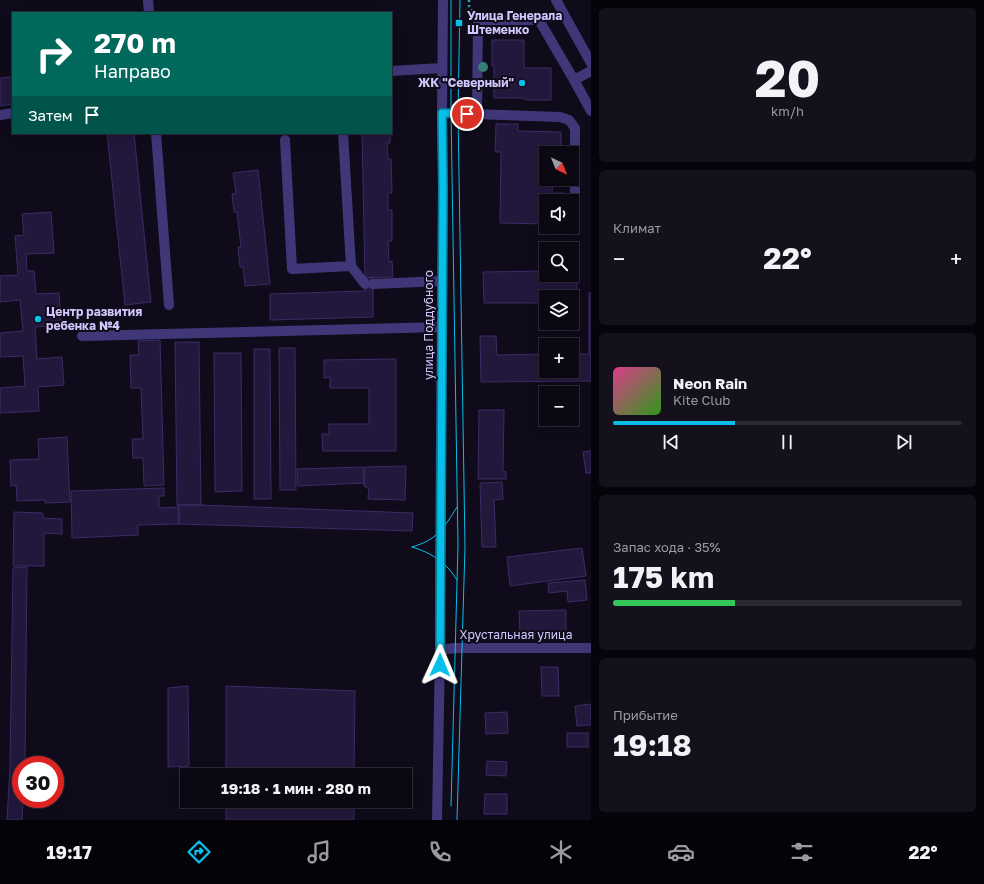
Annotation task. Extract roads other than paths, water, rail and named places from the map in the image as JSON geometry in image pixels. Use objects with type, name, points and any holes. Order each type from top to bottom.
[{"type":"street","points":[[148,0],[149,12]]},
{"type":"street","name":"улица Поддубного","points":[[437,820],[440,650],[443,0]]},
{"type":"street","points":[[556,0],[591,63]]},
{"type":"street","points":[[476,115],[478,20],[539,20],[591,111]]},
{"type":"street","points":[[392,71],[442,68]]},
{"type":"street","points":[[574,80],[591,71]]},
{"type":"street","points":[[0,115],[12,113]]},
{"type":"street","points":[[442,113],[560,117],[569,120],[574,128],[575,194]]},
{"type":"street","points":[[156,134],[169,305]]},
{"type":"street","points":[[342,134],[351,266],[369,284],[442,281]]},
{"type":"street","points":[[285,140],[292,269],[351,266]]},
{"type":"street","points":[[82,336],[442,327]]},
{"type":"street","name":"Хрустальная улица","points":[[440,650],[455,648],[591,648]]},
{"type":"tram line","points":[[451,0],[451,113],[458,545],[451,806]]},
{"type":"tram line","points":[[457,820],[465,546],[458,113],[460,0]]},
{"type":"tram line","points":[[412,547],[434,537],[444,527],[457,507]]},
{"type":"tram line","points":[[412,547],[426,552],[438,559],[448,568],[457,580]]},
{"type":"place","name":"Улица Генерала Штеменко","points":[[459,23]]},
{"type":"place","name":"ЖК \"Северный\"","points":[[522,83]]},
{"type":"place","name":"Центр развития ребенка №4","points":[[38,319]]}]
